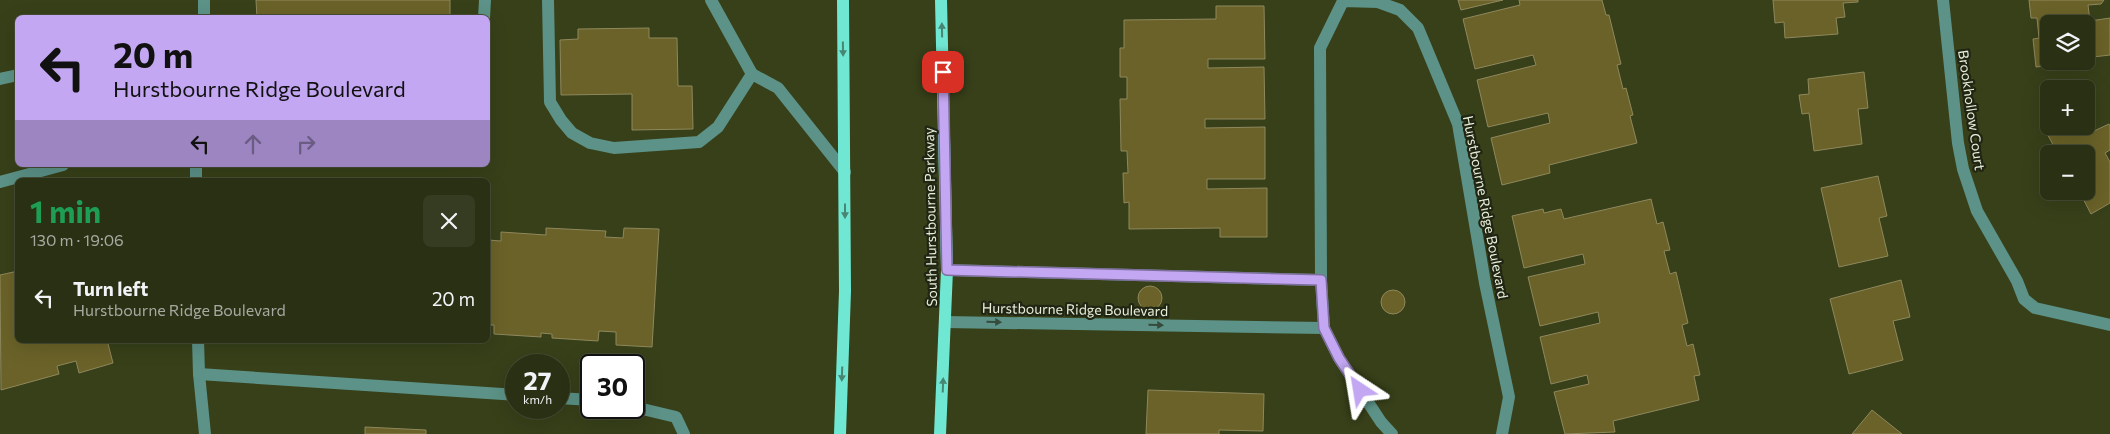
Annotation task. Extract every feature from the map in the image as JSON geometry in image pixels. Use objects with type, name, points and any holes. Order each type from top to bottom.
[{"type":"main road","points":[[840,434],[845,292],[842,0]]},
{"type":"main road","name":"South Hurstbourne Parkway","points":[[940,434],[947,270],[941,0]]},
{"type":"street","points":[[204,0],[204,15]]},
{"type":"street","points":[[484,15],[485,0]]},
{"type":"street","points":[[548,0],[550,102],[560,120],[572,133],[590,143],[614,148],[699,142],[718,127],[752,74]]},
{"type":"street","points":[[711,0],[752,74],[778,88],[845,172]]},
{"type":"street","name":"Brookhollow Court","points":[[1943,0],[1958,144],[1963,169],[1977,211],[2017,281],[2024,299],[2035,308],[2110,325]]},
{"type":"street","name":"Hurstbourne Ridge Boulevard","points":[[1392,434],[1380,422],[1344,366],[1324,328],[1321,280],[1320,48],[1343,1],[1378,2],[1400,10],[1418,28],[1458,124],[1486,283],[1509,397],[1502,434]]},
{"type":"street","points":[[0,79],[15,76]]},
{"type":"street","points":[[0,182],[56,167]]},
{"type":"street","points":[[947,270],[1321,280]]},
{"type":"street","name":"Hurstbourne Ridge Boulevard","points":[[945,322],[1324,328]]},
{"type":"street","points":[[198,343],[205,434]]},
{"type":"street","points":[[199,374],[505,394]]},
{"type":"street","points":[[645,410],[676,417],[684,434]]},
{"type":"building","points":[[256,0],[450,0],[450,15],[257,15]]},
{"type":"building","points":[[1458,0],[1503,0],[1461,10]]},
{"type":"building","points":[[1519,0],[1602,0],[1606,15],[1609,15],[1621,64],[1617,65],[1623,89],[1626,88],[1633,115],[1630,116],[1637,143],[1549,165],[1550,173],[1502,185],[1491,138],[1550,123],[1548,113],[1488,127],[1477,80],[1536,65],[1533,55],[1475,69],[1463,19],[1520,5]]},
{"type":"building","points":[[1773,0],[1858,0],[1858,2],[1843,3],[1845,17],[1836,18],[1838,34],[1785,38],[1784,22],[1775,23]]},
{"type":"building","points":[[2029,0],[2104,0],[2101,4],[2088,5],[2089,15],[2040,15],[2040,67],[2036,67],[2033,39],[2039,38],[2037,18],[2031,18]]},
{"type":"building","points":[[1216,6],[1264,6],[1265,59],[1208,59],[1208,68],[1264,67],[1265,119],[1205,119],[1205,128],[1265,127],[1265,179],[1207,179],[1207,189],[1267,188],[1267,237],[1220,237],[1220,228],[1129,229],[1129,202],[1124,203],[1123,173],[1128,173],[1127,151],[1121,151],[1120,99],[1127,99],[1127,77],[1120,77],[1120,48],[1124,48],[1124,20],[1216,19]]},
{"type":"building","points":[[2110,18],[2110,55],[2095,57],[2095,20]]},
{"type":"building","points":[[649,28],[649,38],[677,38],[678,86],[692,86],[693,129],[632,130],[632,94],[561,95],[560,40],[578,39],[578,29]]},
{"type":"building","points":[[1864,72],[1868,108],[1858,109],[1862,144],[1814,151],[1809,113],[1802,114],[1799,95],[1809,94],[1808,79]]},
{"type":"building","points":[[2109,124],[2110,150],[2105,153],[2110,162],[2110,203],[2091,214],[2084,200],[2095,200],[2095,145],[2053,145],[2048,135],[2095,135],[2095,131]]},
{"type":"building","points":[[1878,176],[1887,216],[1879,218],[1888,256],[1839,267],[1821,188]]},
{"type":"building","points":[[1651,199],[1657,224],[1663,222],[1670,250],[1664,251],[1670,274],[1676,272],[1688,323],[1682,325],[1687,346],[1693,344],[1700,375],[1694,376],[1699,400],[1613,421],[1615,432],[1565,434],[1554,392],[1589,384],[1587,375],[1551,384],[1540,337],[1600,323],[1598,312],[1540,326],[1528,277],[1585,264],[1583,254],[1524,268],[1512,216],[1543,209],[1544,213],[1561,209],[1564,219]]},
{"type":"building","points":[[546,228],[606,231],[605,237],[623,238],[624,228],[659,229],[652,347],[616,345],[616,332],[599,331],[598,341],[552,338],[552,334],[541,333],[541,337],[494,334],[494,325],[490,325],[490,240],[501,241],[501,232],[546,235]]},
{"type":"building","points":[[15,272],[15,343],[108,343],[113,363],[79,373],[76,361],[57,366],[59,374],[1,390],[0,275]]},
{"type":"building","points":[[1901,280],[1910,317],[1893,321],[1903,360],[1849,374],[1830,299]]},
{"type":"building","points":[[1150,286],[1159,289],[1162,298],[1159,307],[1150,310],[1141,307],[1138,298],[1141,289]]},
{"type":"building","points":[[1393,290],[1402,293],[1405,302],[1402,311],[1393,314],[1384,311],[1381,302],[1384,293]]},
{"type":"building","points":[[1148,390],[1264,394],[1263,431],[1219,430],[1219,434],[1146,434]]},
{"type":"building","points":[[1872,410],[1902,434],[1852,434]]},
{"type":"building","points":[[365,427],[426,430],[426,434],[365,434]]},
{"type":"route","points":[[943,72],[947,270],[1321,280],[1324,328],[1339,358],[1360,390]]}]
